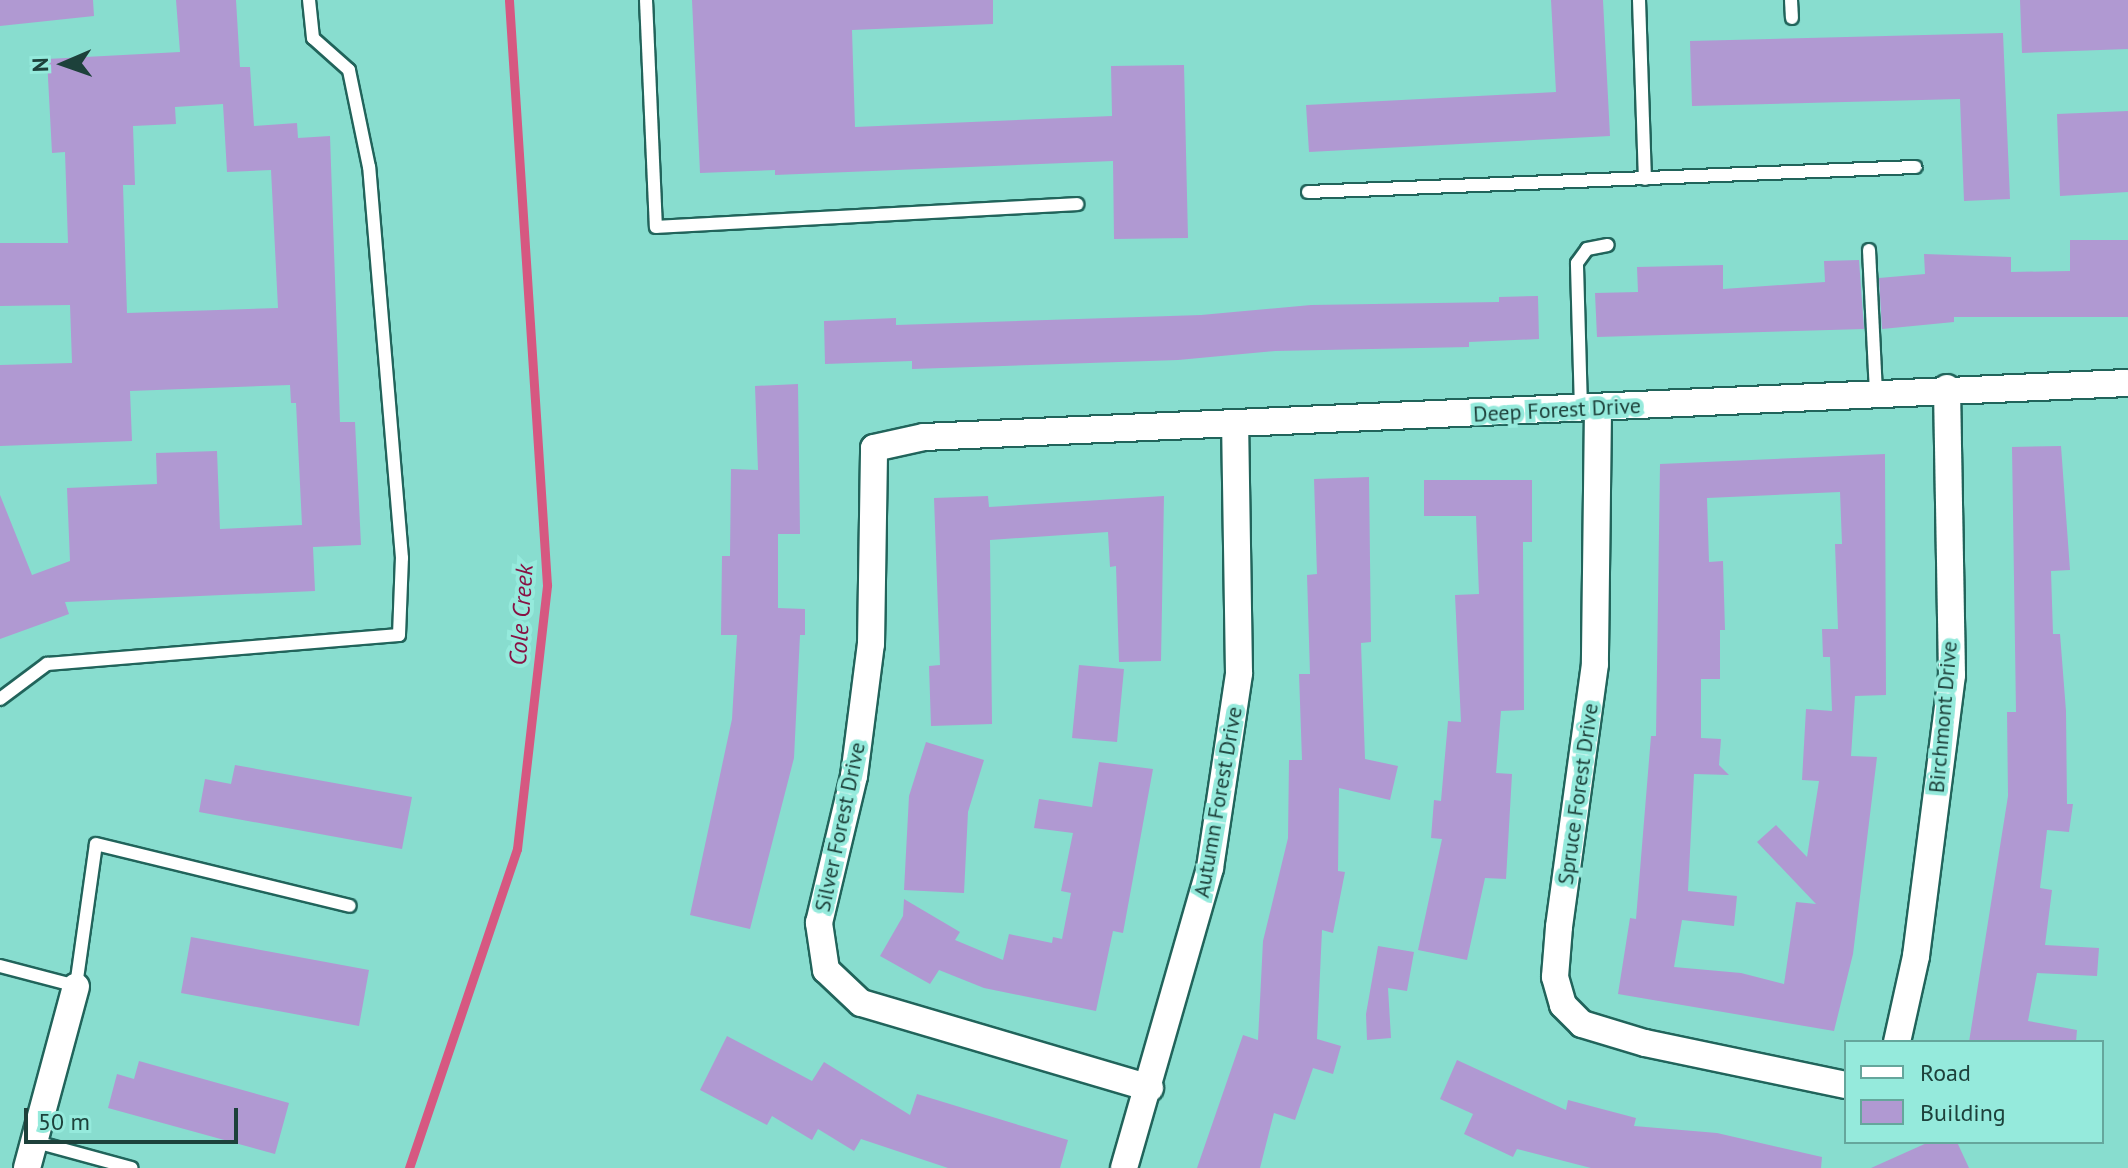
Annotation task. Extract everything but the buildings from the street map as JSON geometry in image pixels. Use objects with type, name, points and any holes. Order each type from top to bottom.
[{"type":"street","name":"Deep Forest Drive","points":[[986,434],[1590,409],[1947,388],[2128,383]]},
{"type":"street","name":"Birchmont Drive","points":[[1897,1040],[1916,956],[1952,675],[1947,388]]},
{"type":"street","name":"Spruce Forest Drive","points":[[1590,409],[1595,664],[1555,977],[1563,1005],[1582,1024],[1722,1060],[1844,1085]]},
{"type":"street","name":"Autumn Forest Drive","points":[[1124,1168],[1150,1088],[1210,868],[1239,673],[1235,425]]},
{"type":"street","name":"Silver Forest Drive","points":[[986,434],[924,437],[874,448],[871,644],[854,776],[819,923],[826,970],[861,1003],[1150,1088]]},
{"type":"street","points":[[27,1168],[76,986]]},
{"type":"lane","points":[[0,699],[47,664],[399,635],[402,558],[369,167],[349,70],[313,38],[309,0]]},
{"type":"lane","points":[[646,0],[656,227],[1077,204]]},
{"type":"lane","points":[[1639,0],[1645,179]]},
{"type":"lane","points":[[1791,0],[1792,18]]},
{"type":"lane","points":[[1308,192],[1915,167]]},
{"type":"lane","points":[[1590,409],[1577,263],[1587,249],[1608,245]]},
{"type":"lane","points":[[1869,250],[1876,392]]},
{"type":"lane","points":[[0,966],[76,986],[96,844],[350,906]]},
{"type":"lane","points":[[36,1142],[132,1168]]},
{"type":"waterway","name":"Cole Creek","points":[[409,1168],[517,849],[547,585],[509,0]]}]
